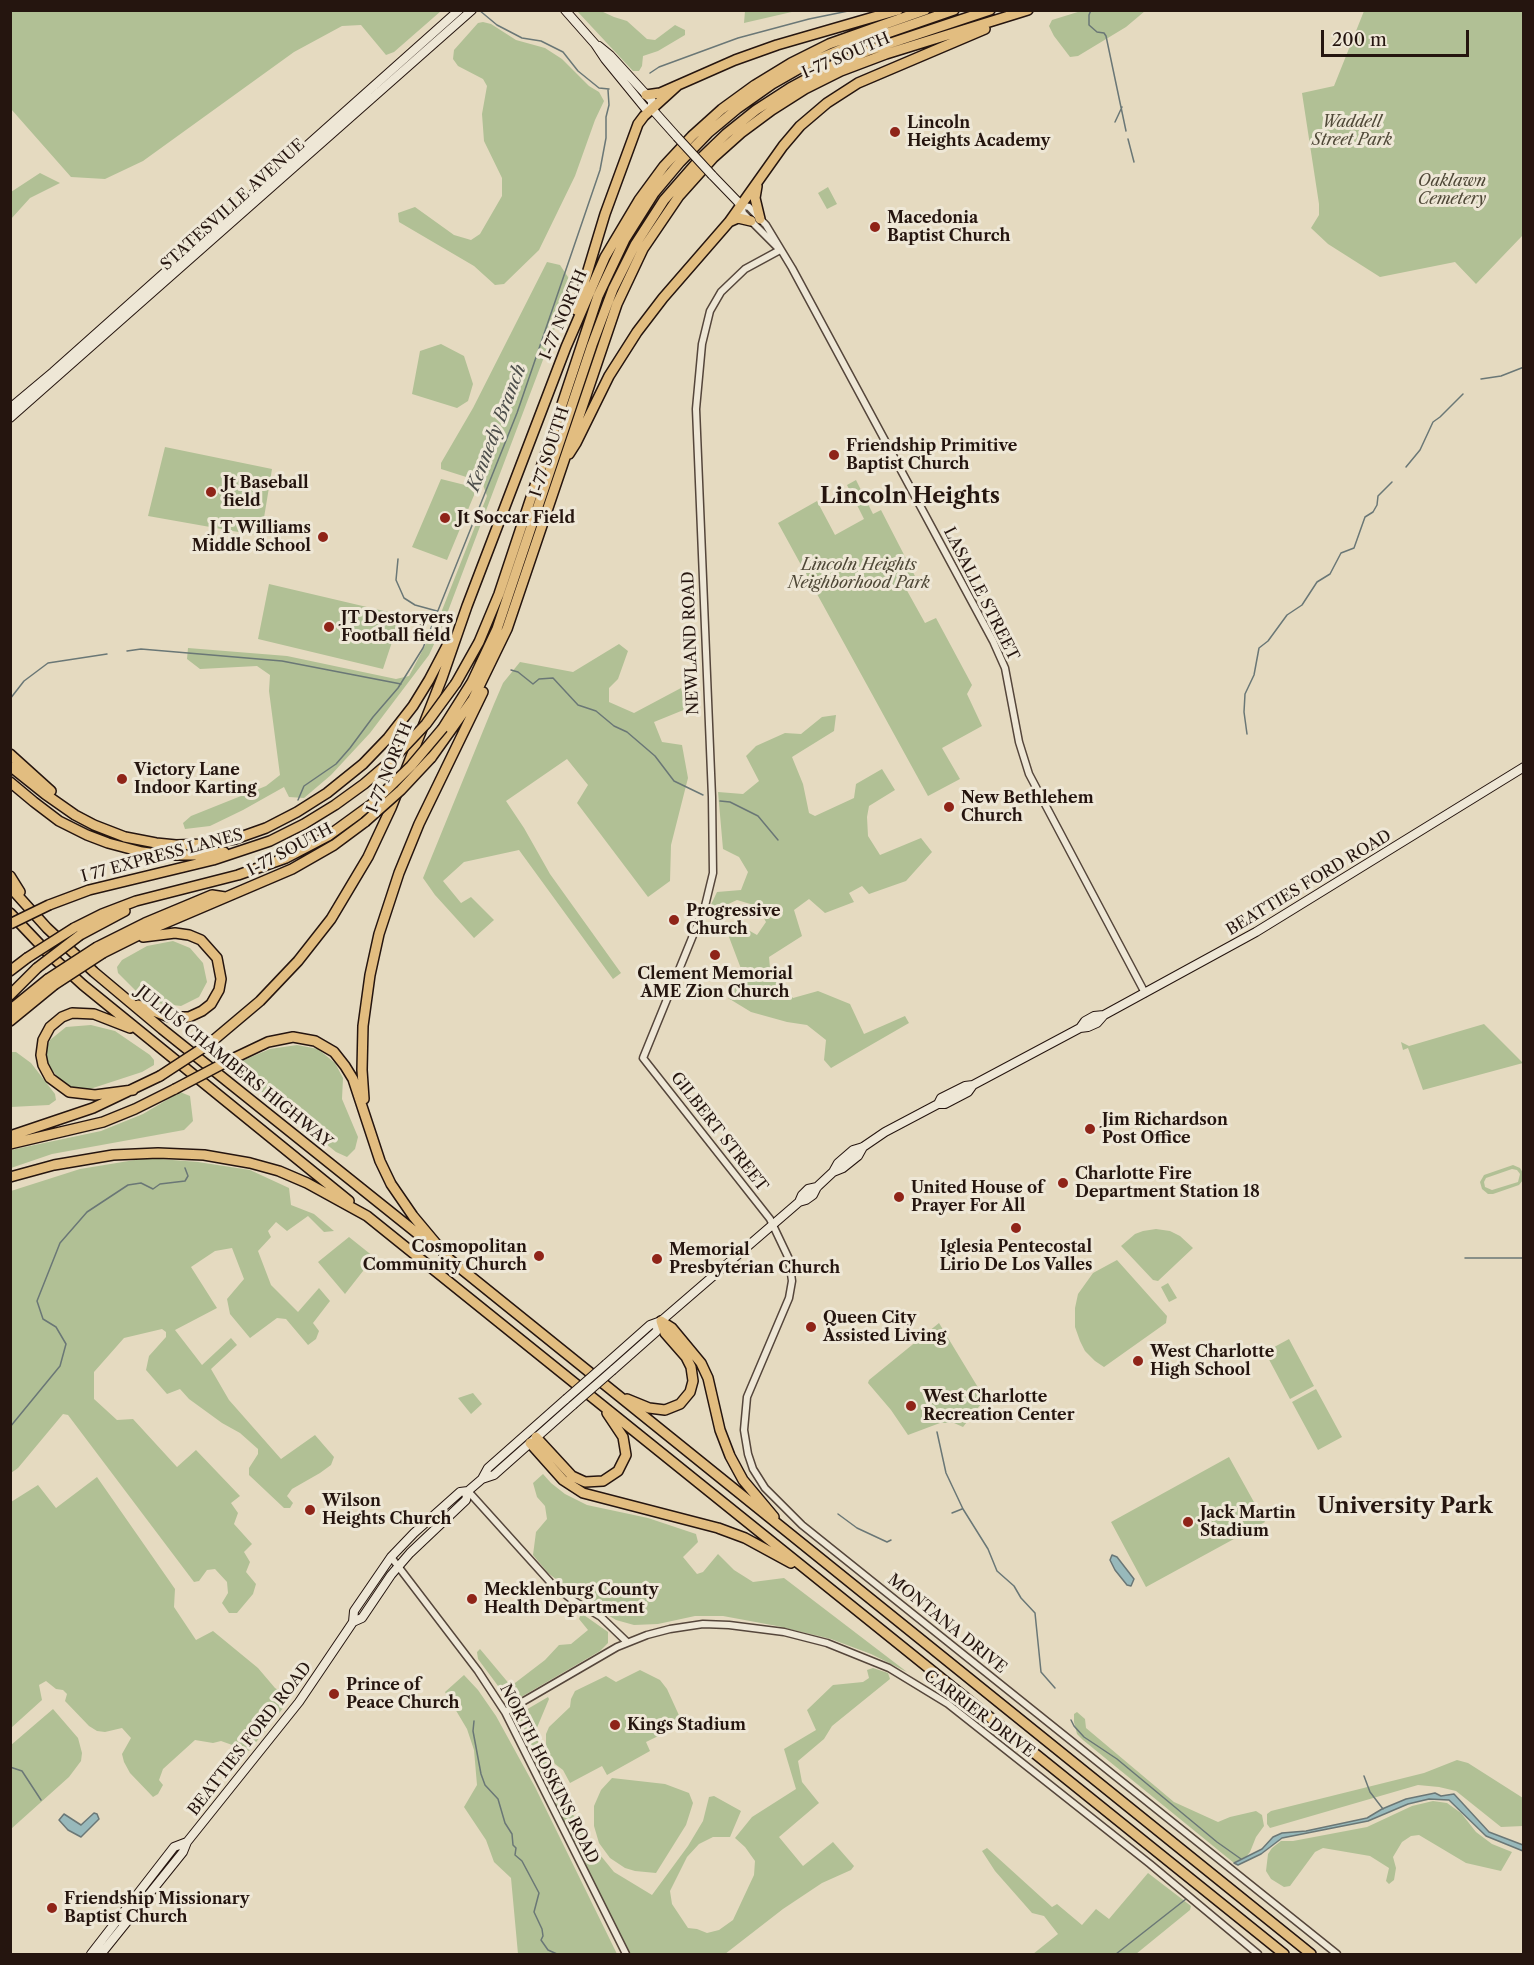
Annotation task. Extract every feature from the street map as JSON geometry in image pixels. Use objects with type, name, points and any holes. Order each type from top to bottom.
[{"type":"highway","points":[[646,95],[657,94],[745,56],[898,10]]},
{"type":"highway","name":"I-77 NORTH","points":[[134,1089],[160,1076],[209,1044],[247,1013],[285,976],[321,933],[351,888],[387,816],[442,678],[467,606],[566,347],[597,275],[624,222],[656,177],[702,127],[755,85],[803,56],[852,35],[925,10]]},
{"type":"highway","name":"I 77 EXPRESS LANES","points":[[10,924],[49,905],[102,886],[227,856],[270,841],[335,805],[392,760],[426,724],[456,683],[479,642],[496,602],[597,296],[625,239],[654,193],[708,134],[738,108],[778,81],[807,64],[847,46],[954,10]]},
{"type":"highway","points":[[10,971],[27,958],[118,908],[175,890],[238,875],[286,858],[328,836],[372,804],[411,766],[443,728],[472,682],[500,622],[592,345],[613,289],[635,245],[664,200],[716,142],[745,117],[789,87],[867,51],[990,10]]},
{"type":"highway","points":[[562,463],[576,443],[603,386],[633,338],[663,298],[729,222],[800,126],[827,103],[868,78],[1028,10]]},
{"type":"highway","name":"I-77 SOUTH","points":[[100,950],[297,866],[365,822],[401,790],[431,758],[458,722],[486,676],[507,629],[606,331],[632,270],[667,211],[713,158],[761,117],[794,95],[828,77],[886,54],[1028,10]]},
{"type":"highway","points":[[566,347],[585,277],[637,127],[642,119],[677,86]]},
{"type":"highway","points":[[729,222],[738,218],[755,220],[757,184]]},
{"type":"highway","points":[[10,766],[65,808],[104,830],[125,837],[156,843],[205,844],[255,832],[308,806],[354,771],[394,730],[429,680],[467,606]]},
{"type":"highway","points":[[366,1116],[362,1040],[367,994],[379,934],[406,856],[459,739],[483,695],[486,676]]},
{"type":"highway","points":[[10,754],[58,797],[104,830]]},
{"type":"highway","points":[[10,782],[42,809],[68,826],[98,840],[129,849],[166,855],[196,855],[227,852],[270,841]]},
{"type":"highway","points":[[10,876],[34,914]]},
{"type":"highway","name":"JULIUS CHAMBERS HIGHWAY","points":[[10,887],[76,956],[449,1259]]},
{"type":"highway","points":[[10,1010],[132,929],[212,895],[225,897]]},
{"type":"highway","name":"JULIUS CHAMBERS HIGHWAY","points":[[10,913],[65,969],[367,1216]]},
{"type":"highway","points":[[10,995],[77,931]]},
{"type":"highway","points":[[129,939],[175,933],[195,937],[214,953],[221,974],[219,990],[211,1004],[189,1017],[169,1017],[130,1001]]},
{"type":"highway","points":[[10,1021],[51,982]]},
{"type":"highway","points":[[134,1089],[95,1095],[81,1095],[64,1090],[44,1069],[41,1045],[46,1032],[53,1023],[77,1012],[100,1016],[144,1035]]},
{"type":"highway","points":[[10,1144],[103,1122],[135,1109],[254,1048],[280,1039],[299,1038],[315,1041],[334,1052],[345,1066],[356,1087],[375,1147],[391,1184],[413,1216],[449,1259],[1311,1954]]},
{"type":"highway","points":[[10,1136],[93,1108],[134,1089]]},
{"type":"highway","points":[[10,1177],[62,1163],[106,1155],[158,1153],[204,1155],[279,1171],[307,1183],[367,1216],[1284,1954]]},
{"type":"highway","points":[[618,1395],[649,1408],[661,1410],[676,1406],[688,1395],[693,1381],[691,1366],[665,1333],[661,1321]]},
{"type":"highway","points":[[661,1321],[672,1328],[696,1355],[704,1368],[723,1439],[738,1472],[791,1536]]},
{"type":"highway","points":[[533,1440],[572,1476],[590,1482],[607,1479],[615,1474],[623,1464],[626,1446],[619,1430],[602,1406]]},
{"type":"highway","points":[[533,1440],[563,1480],[583,1493],[718,1528],[757,1544],[813,1574]]},
{"type":"main road","points":[[565,10],[645,108],[652,109],[652,101],[610,55],[595,44]]},
{"type":"main road","name":"STATESVILLE AVENUE","points":[[10,408],[465,12]]},
{"type":"main road","name":"STATESVILLE AVENUE","points":[[10,418],[465,12]]},
{"type":"main road","name":"LASALLE STREET","points":[[652,109],[741,205]]},
{"type":"main road","name":"BEATTIES FORD ROAD","points":[[101,1954],[299,1702],[353,1622],[354,1611],[391,1557],[407,1539],[460,1492],[468,1491],[482,1479],[488,1468],[650,1325],[661,1321],[773,1223],[799,1202],[813,1195],[817,1186],[833,1172],[843,1168],[858,1156],[862,1147],[938,1104],[945,1104],[968,1092],[973,1085],[1080,1028],[1085,1021],[1094,1016],[1104,1015],[1290,912],[1524,766]]},
{"type":"main road","name":"BEATTIES FORD ROAD","points":[[482,1479],[494,1475],[613,1370],[656,1332],[661,1321]]},
{"type":"main road","name":"BEATTIES FORD ROAD","points":[[353,1622],[362,1618],[398,1567],[416,1547],[466,1500],[468,1491]]},
{"type":"main road","name":"BEATTIES FORD ROAD","points":[[91,1954],[174,1847],[187,1842]]},
{"type":"street","name":"LASALLE STREET","points":[[741,205],[749,207],[768,239],[780,250]]},
{"type":"street","name":"LASALLE STREET","points":[[755,220],[773,235],[798,278],[999,652],[1006,673],[1019,742],[1029,774],[1144,993]]},
{"type":"street","points":[[763,259],[769,249],[768,239]]},
{"type":"street","name":"NEWLAND ROAD","points":[[643,1058],[705,906],[713,873],[712,797],[696,417],[702,344],[710,311],[721,292],[738,275],[780,250]]},
{"type":"street","name":"GILBERT STREET","points":[[643,1058],[773,1223]]},
{"type":"street","name":"MONTANA DRIVE","points":[[773,1223],[789,1259],[791,1286],[784,1312],[749,1390],[744,1422],[748,1454],[765,1488],[786,1511],[821,1540],[1337,1954]]},
{"type":"street","points":[[468,1491],[551,1583],[571,1599],[601,1617],[627,1642]]},
{"type":"street","name":"NORTH HOSKINS ROAD","points":[[391,1557],[478,1671],[506,1712],[626,1954]]},
{"type":"street","name":"CARRIER DRIVE","points":[[506,1712],[627,1642],[659,1631],[680,1627],[729,1625],[765,1629],[813,1639],[879,1663],[959,1711],[1258,1954]]},
{"type":"green space","points":[[745,10],[796,11],[744,23]]},
{"type":"green space","points":[[10,11],[441,11],[394,52],[386,55],[361,25],[342,26],[294,52],[143,161],[105,179],[71,177],[11,109]]},
{"type":"green space","points":[[577,11],[601,11],[627,21],[647,39],[655,40],[675,25],[685,30],[685,35],[658,51],[643,56],[639,71],[633,71]]},
{"type":"green space","points":[[1081,11],[1145,11],[1126,27],[1078,56],[1070,57],[1049,26],[1052,20]]},
{"type":"green space","name":"Oaklawn Cemetery","points":[[1364,11],[1523,11],[1523,235],[1476,284],[1455,262],[1380,277],[1328,244],[1311,228],[1319,215],[1319,204],[1302,93],[1334,86]]},
{"type":"green space","points":[[478,23],[491,24],[516,40],[545,48],[562,59],[589,86],[599,92],[604,101],[575,176],[539,250],[504,284],[495,285],[474,266],[399,222],[398,213],[415,207],[454,235],[471,240],[480,234],[502,196],[502,178],[484,141],[482,114],[487,86],[483,79],[458,66],[453,59],[454,50]]},
{"type":"green space","points":[[40,173],[60,183],[30,198],[11,219],[11,192]]},
{"type":"green space","points":[[828,187],[837,204],[827,209],[818,193]]},
{"type":"green space","points":[[547,262],[560,265],[572,283],[442,627],[429,655],[370,733],[331,775],[304,798],[289,797],[284,787],[210,826],[185,829],[183,823],[191,816],[266,786],[280,775],[269,691],[270,675],[257,666],[200,669],[187,659],[188,648],[287,656],[396,679],[409,676],[437,623],[487,496],[482,482],[441,469],[441,463],[473,408]]},
{"type":"green space","points":[[441,344],[464,356],[473,384],[468,401],[457,408],[412,394],[420,351]]},
{"type":"green space","name":"Jt Baseball field","points":[[165,447],[272,469],[261,536],[148,516]]},
{"type":"green space","name":"Jt Soccar Field","points":[[441,479],[477,488],[447,560],[412,547]]},
{"type":"green space","name":"Lincoln Heights Neighborhood Park","points":[[856,480],[873,514],[881,510],[917,580],[905,587],[925,623],[936,618],[972,685],[967,694],[982,726],[942,748],[960,779],[928,796],[778,523],[817,501],[835,535],[864,519],[847,485]]},
{"type":"green space","name":"JT Destoryers Football field","points":[[269,584],[401,615],[383,669],[258,639]]},
{"type":"green space","points":[[619,644],[628,651],[618,679],[609,688],[609,702],[634,713],[681,688],[686,709],[654,722],[662,742],[682,745],[688,778],[671,845],[670,881],[648,897],[577,803],[588,785],[567,759],[506,801],[550,874],[621,973],[613,979],[519,850],[464,862],[443,881],[461,903],[471,897],[494,920],[474,938],[435,895],[423,878],[503,683],[520,662],[573,672]]},
{"type":"green space","points":[[836,715],[834,731],[792,757],[803,784],[809,813],[815,816],[854,798],[856,784],[882,769],[895,790],[869,806],[868,836],[880,855],[921,838],[932,852],[906,881],[869,894],[862,886],[849,893],[854,902],[825,913],[809,899],[794,910],[802,936],[769,957],[770,968],[793,998],[818,991],[850,1004],[864,1034],[905,1016],[909,1023],[831,1068],[824,1060],[826,1040],[807,1025],[751,1012],[728,998],[743,974],[729,937],[741,926],[757,935],[766,922],[757,906],[737,900],[708,911],[717,892],[741,890],[748,872],[739,857],[723,849],[718,792],[743,794],[759,781],[746,756],[756,746],[785,733],[801,734],[822,717]]},
{"type":"green space","points":[[173,941],[190,948],[203,963],[207,982],[199,997],[181,1006],[156,1003],[137,992],[118,973],[117,967],[122,960],[147,946]]},
{"type":"green space","points":[[1484,1024],[1523,1063],[1423,1090],[1408,1048],[1403,1050],[1401,1042],[1409,1046]]},
{"type":"green space","points":[[91,1025],[115,1031],[150,1055],[154,1060],[154,1065],[142,1072],[90,1089],[75,1089],[60,1080],[49,1066],[45,1052],[50,1040],[66,1027]]},
{"type":"green space","points":[[297,1045],[318,1049],[335,1063],[343,1078],[342,1099],[358,1137],[355,1149],[347,1157],[336,1152],[233,1069],[232,1065],[270,1049]]},
{"type":"green space","points":[[11,1052],[16,1052],[31,1063],[55,1094],[56,1100],[49,1105],[11,1107]]},
{"type":"green space","points":[[180,1092],[190,1096],[193,1121],[184,1130],[52,1154],[11,1168],[11,1150],[101,1131],[143,1114]]},
{"type":"green space","points":[[147,1158],[198,1162],[250,1170],[289,1188],[291,1205],[314,1214],[334,1231],[324,1232],[308,1216],[287,1231],[276,1222],[268,1231],[271,1237],[258,1251],[271,1285],[298,1312],[319,1288],[330,1301],[313,1323],[319,1331],[316,1339],[308,1345],[286,1319],[277,1318],[250,1338],[230,1314],[227,1299],[244,1279],[232,1248],[215,1251],[191,1267],[217,1308],[175,1330],[202,1365],[231,1338],[237,1345],[211,1369],[229,1400],[281,1459],[315,1435],[334,1457],[331,1465],[292,1489],[287,1496],[293,1503],[290,1508],[284,1508],[249,1475],[249,1468],[258,1454],[258,1449],[240,1433],[189,1399],[180,1389],[167,1394],[146,1370],[149,1356],[166,1337],[166,1332],[162,1329],[124,1338],[94,1372],[94,1399],[117,1420],[133,1419],[177,1467],[196,1450],[240,1496],[231,1503],[238,1513],[234,1524],[252,1544],[244,1552],[250,1562],[246,1572],[256,1584],[253,1594],[237,1613],[229,1613],[222,1603],[228,1593],[227,1582],[215,1569],[207,1570],[199,1581],[194,1582],[68,1415],[63,1414],[18,1468],[11,1473],[11,1191],[80,1169]]},
{"type":"green space","points":[[1513,1165],[1520,1168],[1523,1180],[1519,1185],[1488,1194],[1482,1189],[1480,1182],[1484,1175]],"holes":[[[1512,1169],[1517,1170],[1520,1174],[1518,1182],[1492,1190],[1485,1187],[1486,1178]]]},
{"type":"green space","points":[[1156,1229],[1170,1231],[1180,1236],[1193,1248],[1158,1281],[1153,1280],[1121,1246],[1135,1234]]},
{"type":"green space","points":[[349,1237],[374,1257],[345,1294],[318,1262]]},
{"type":"green space","points":[[1117,1260],[1167,1316],[1166,1323],[1104,1367],[1085,1351],[1080,1341],[1075,1327],[1075,1308],[1078,1294],[1093,1273]]},
{"type":"green space","points":[[1168,1283],[1177,1298],[1169,1302],[1161,1287]]},
{"type":"green space","points":[[939,1323],[985,1399],[963,1427],[954,1423],[940,1423],[908,1435],[868,1383]]},
{"type":"green space","points":[[1289,1339],[1314,1386],[1290,1399],[1265,1352]]},
{"type":"green space","points":[[1316,1389],[1342,1437],[1318,1450],[1292,1402]]},
{"type":"green space","points":[[473,1393],[482,1404],[471,1414],[458,1398]]},
{"type":"green space","name":"Jack Martin Stadium","points":[[1229,1457],[1265,1522],[1146,1587],[1111,1522]]},
{"type":"green space","points":[[543,1474],[565,1494],[587,1505],[648,1518],[696,1534],[698,1542],[683,1557],[697,1574],[703,1572],[718,1554],[734,1570],[753,1582],[784,1578],[907,1672],[871,1654],[831,1639],[723,1616],[695,1616],[658,1624],[634,1625],[616,1620],[583,1600],[548,1573],[533,1555],[536,1532],[547,1519],[545,1506],[537,1497],[533,1483]]},
{"type":"green space","points":[[97,1477],[175,1589],[174,1607],[196,1640],[213,1631],[258,1668],[275,1688],[291,1698],[249,1751],[221,1741],[213,1743],[195,1740],[163,1769],[159,1780],[163,1785],[158,1794],[153,1797],[130,1773],[124,1762],[122,1754],[131,1738],[122,1728],[105,1732],[97,1731],[89,1726],[65,1701],[67,1694],[63,1690],[56,1689],[46,1681],[39,1685],[42,1700],[11,1728],[11,1502],[38,1485],[56,1508]]},
{"type":"green space","points":[[581,1613],[608,1632],[608,1643],[600,1651],[516,1700],[507,1698],[478,1659],[477,1652],[480,1649],[511,1686],[545,1660],[559,1645],[571,1644],[588,1630],[579,1619]]},
{"type":"green space","points":[[873,1668],[888,1673],[890,1679],[832,1726],[824,1739],[798,1761],[802,1782],[819,1803],[779,1837],[803,1866],[833,1842],[854,1866],[851,1870],[822,1883],[783,1909],[725,1954],[629,1954],[540,1775],[516,1721],[519,1714],[548,1697],[536,1730],[539,1746],[583,1834],[614,1872],[652,1895],[688,1846],[703,1821],[709,1797],[714,1796],[741,1811],[730,1837],[713,1837],[699,1844],[687,1857],[670,1891],[672,1904],[688,1928],[707,1933],[719,1930],[733,1920],[754,1875],[755,1861],[735,1838],[752,1817],[796,1789],[784,1749],[816,1730],[807,1710],[833,1685],[863,1682],[869,1678],[867,1670]]},
{"type":"green space","name":"Kings Stadium","points":[[640,1670],[660,1680],[667,1689],[683,1724],[646,1742],[650,1751],[607,1775],[602,1766],[570,1783],[546,1749],[546,1734],[549,1727],[570,1707],[575,1691],[606,1676],[616,1682]]},
{"type":"green space","points":[[464,1675],[478,1690],[496,1716],[535,1787],[617,1954],[518,1954],[511,1878],[494,1862],[486,1840],[464,1807],[477,1785],[474,1750],[467,1729],[445,1692]]},
{"type":"green space","points":[[53,1709],[78,1738],[82,1753],[81,1761],[69,1777],[11,1829],[11,1745]]},
{"type":"green space","points":[[1077,1712],[1085,1719],[1086,1728],[1174,1802],[1218,1822],[1256,1811],[1262,1815],[1264,1826],[1246,1857],[1234,1863],[1083,1740],[1077,1734],[1074,1722],[1074,1714]]},
{"type":"green space","points":[[1457,1760],[1468,1763],[1523,1798],[1523,1826],[1501,1827],[1456,1791],[1418,1785],[1270,1828],[1267,1824],[1267,1814],[1271,1811],[1424,1773]]},
{"type":"green space","points":[[612,1778],[665,1784],[689,1793],[693,1803],[686,1825],[656,1873],[625,1868],[610,1858],[599,1843],[594,1826],[594,1806],[601,1790]]},
{"type":"green space","points":[[1433,1801],[1447,1803],[1461,1813],[1476,1832],[1492,1844],[1512,1852],[1501,1871],[1466,1863],[1419,1835],[1411,1836],[1402,1842],[1393,1857],[1396,1868],[1394,1880],[1389,1884],[1386,1881],[1389,1868],[1370,1856],[1323,1848],[1315,1852],[1290,1886],[1284,1887],[1271,1879],[1266,1871],[1268,1854],[1281,1841],[1293,1841],[1367,1827],[1412,1806]]},
{"type":"green space","points":[[987,1848],[1052,1907],[1057,1904],[1082,1925],[1096,1909],[1109,1919],[1148,1873],[1191,1906],[1190,1910],[1136,1954],[1033,1954],[1058,1934],[1044,1916],[1032,1913],[995,1871],[982,1851]]},
{"type":"water","points":[[1112,1555],[1117,1557],[1134,1579],[1131,1586],[1127,1585],[1115,1570],[1110,1560]]},
{"type":"water","points":[[1435,1793],[1441,1796],[1454,1794],[1489,1832],[1523,1845],[1523,1851],[1486,1836],[1449,1800],[1429,1799],[1408,1804],[1368,1821],[1282,1838],[1261,1854],[1238,1865],[1234,1863],[1262,1849],[1273,1837],[1282,1833],[1306,1831],[1367,1818],[1406,1799]]},
{"type":"water","points":[[94,1813],[99,1819],[81,1837],[68,1830],[59,1820],[64,1814],[81,1825]]},
{"type":"waterway","points":[[479,10],[497,25],[522,38],[541,41],[563,52],[578,71],[599,88],[609,89]]},
{"type":"waterway","points":[[650,73],[659,67],[738,38],[853,10]]},
{"type":"waterway","points":[[1091,10],[1089,25],[1106,36],[1126,131]]},
{"type":"waterway","name":"Kennedy Branch","points":[[298,800],[304,786],[336,764],[350,748],[398,688],[423,648],[517,413],[600,170],[606,138],[608,90]]},
{"type":"waterway","points":[[1115,122],[1122,107]]},
{"type":"waterway","points":[[1128,139],[1134,162]]},
{"type":"waterway","points":[[1481,379],[1501,376],[1524,367]]},
{"type":"waterway","points":[[1406,467],[1420,450],[1433,422],[1463,394]]},
{"type":"waterway","points":[[1247,734],[1244,712],[1245,694],[1254,675],[1259,648],[1268,641],[1287,615],[1302,605],[1317,582],[1330,574],[1341,553],[1354,548],[1365,517],[1373,512],[1378,496],[1392,482]]},
{"type":"waterway","points":[[398,559],[396,580],[404,598],[415,605],[437,611]]},
{"type":"waterway","points":[[127,651],[141,649],[282,661],[401,684]]},
{"type":"waterway","points":[[10,699],[24,681],[48,663],[107,654]]},
{"type":"waterway","points":[[511,670],[518,672],[533,684],[539,679],[553,678],[578,705],[596,711],[614,726],[627,732],[655,756],[674,781],[703,795]]},
{"type":"waterway","points":[[720,801],[730,802],[758,816],[778,840]]},
{"type":"waterway","name":"Kennedy Branch","points":[[10,1427],[60,1366],[66,1344],[56,1327],[43,1319],[37,1301],[60,1243],[87,1212],[128,1185],[141,1183],[153,1189],[160,1184],[185,1181],[188,1176],[185,1168]]},
{"type":"waterway","points":[[1465,1258],[1524,1258]]},
{"type":"waterway","points":[[937,1432],[946,1473],[963,1509],[988,1549],[997,1571],[1014,1586],[1021,1598],[1035,1613],[1041,1672],[1055,1688]]},
{"type":"waterway","points":[[952,1513],[962,1509]]},
{"type":"waterway","points":[[838,1514],[857,1528],[887,1542],[891,1540]]},
{"type":"waterway","points":[[1071,1720],[1084,1737],[1117,1759],[1217,1842],[1241,1859]]},
{"type":"waterway","points":[[474,1721],[473,1731],[481,1774],[485,1785],[498,1799],[505,1823],[512,1834],[513,1845],[516,1848],[515,1855],[522,1861],[539,1893],[534,1912],[542,1929],[541,1940],[548,1950],[557,1954]]},
{"type":"waterway","points":[[10,1767],[22,1771],[41,1800]]},
{"type":"waterway","points":[[1364,1776],[1370,1792],[1383,1809]]},
{"type":"waterway","points":[[1116,1954],[1186,1899]]},
{"type":"place","name":"Lincoln Heights Academy","points":[[895,132]]},
{"type":"place","name":"Macedonia Baptist Church","points":[[875,227]]},
{"type":"place","name":"Friendship Primitive Baptist Church","points":[[834,455]]},
{"type":"place","name":"Jt Baseball field","points":[[211,492]]},
{"type":"place","name":"Jt Soccar Field","points":[[445,518]]},
{"type":"place","name":"J T Williams Middle School","points":[[323,537]]},
{"type":"place","name":"JT Destoryers Football field","points":[[329,627]]},
{"type":"place","name":"Victory Lane Indoor Karting","points":[[122,779]]},
{"type":"place","name":"New Bethlehem Church","points":[[949,807]]},
{"type":"place","name":"Progressive Church","points":[[674,920]]},
{"type":"place","name":"Clement Memorial AME Zion Church","points":[[715,955]]},
{"type":"place","name":"Jim Richardson Post Office","points":[[1090,1129]]},
{"type":"place","name":"Charlotte Fire Department Station 18","points":[[1063,1183]]},
{"type":"place","name":"United House of Prayer For All","points":[[899,1197]]},
{"type":"place","name":"Iglesia Pentecostal Lirio De Los Valles","points":[[1016,1228]]},
{"type":"place","name":"Cosmopolitan Community Church","points":[[539,1256]]},
{"type":"place","name":"Memorial Presbyterian Church","points":[[657,1259]]},
{"type":"place","name":"Queen City Assisted Living","points":[[811,1327]]},
{"type":"place","name":"West Charlotte High School","points":[[1138,1361]]},
{"type":"place","name":"West Charlotte Recreation Center","points":[[911,1406]]},
{"type":"place","name":"Wilson Heights Church","points":[[310,1510]]},
{"type":"place","name":"Jack Martin Stadium","points":[[1188,1522]]},
{"type":"place","name":"Mecklenburg County Health Department","points":[[472,1599]]},
{"type":"place","name":"Prince of Peace Church","points":[[334,1694]]},
{"type":"place","name":"Kings Stadium","points":[[615,1725]]},
{"type":"place","name":"Friendship Missionary Baptist Church","points":[[52,1908]]},
{"type":"district","name":"Lincoln Heights","points":[[910,497]]},
{"type":"district","name":"University Park","points":[[1405,1507]]},
{"type":"park label","name":"Waddell Street Park","points":[[1352,131]]}]
